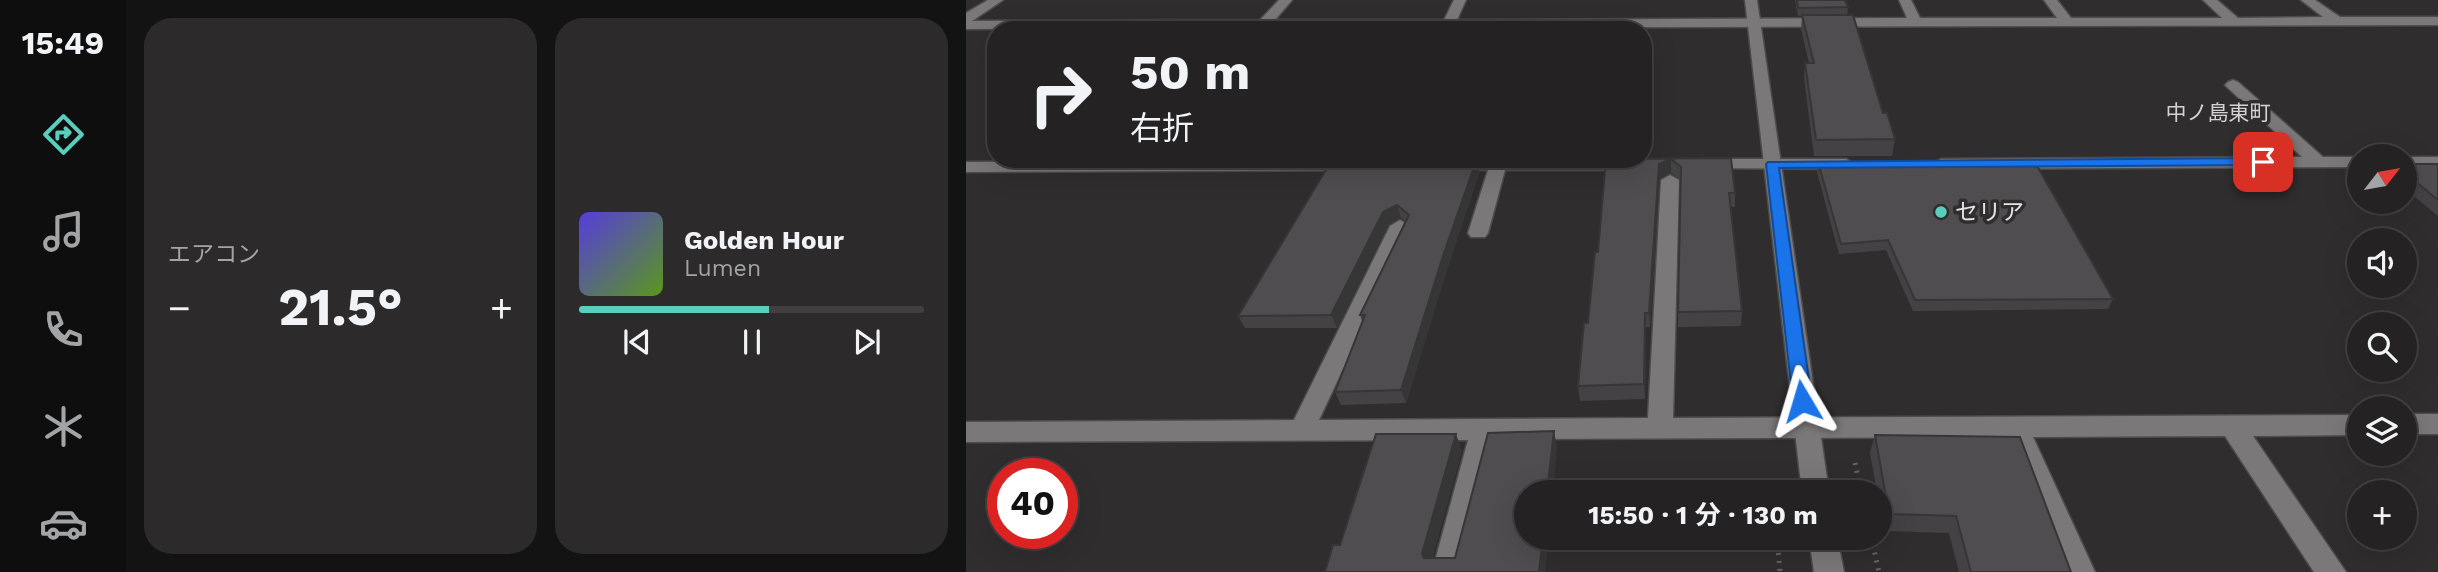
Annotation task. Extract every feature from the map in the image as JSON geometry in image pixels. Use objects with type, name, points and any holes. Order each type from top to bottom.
[{"type":"street","points":[[966,19],[996,0]]},
{"type":"street","points":[[1267,21],[1286,0]]},
{"type":"street","points":[[1450,21],[1461,0]]},
{"type":"street","points":[[1751,0],[1814,480]]},
{"type":"street","points":[[1905,0],[1916,23]]},
{"type":"street","points":[[2049,0],[2067,22]]},
{"type":"street","points":[[2209,0],[2235,22]]},
{"type":"street","points":[[2307,0],[2338,22]]},
{"type":"street","points":[[1652,25],[2438,21]]},
{"type":"street","points":[[966,25],[987,25]]},
{"type":"street","points":[[2234,85],[2318,162]]},
{"type":"street","points":[[1927,164],[2347,162]]},
{"type":"street","points":[[2417,162],[2438,162]]},
{"type":"street","points":[[1652,168],[1857,164]]},
{"type":"street","points":[[966,167],[987,166]]},
{"type":"street","points":[[1478,233],[1497,168]]},
{"type":"street","points":[[1660,428],[1670,168]]},
{"type":"street","points":[[1302,430],[1399,226]]},
{"type":"street","points":[[2417,424],[2438,424]]},
{"type":"street","points":[[2232,425],[2331,572]]},
{"type":"street","points":[[966,432],[2347,425]]},
{"type":"street","points":[[2016,426],[2080,572]]},
{"type":"street","points":[[1447,572],[1483,429]]},
{"type":"street","points":[[1825,550],[1829,572]]},
{"type":"path","points":[[1778,550],[1780,572]]},
{"type":"path","points":[[1874,550],[1879,572]]},
{"type":"building","points":[[1797,0],[1845,0],[1848,7],[1798,8]]},
{"type":"building","points":[[1802,15],[1853,15],[1883,113],[1887,113],[1895,139],[1816,140],[1805,63],[1814,63]]},
{"type":"building","points":[[1731,158],[1735,193],[1729,193],[1742,311],[1678,312],[1681,167],[1671,159],[1659,164],[1649,313],[1645,313],[1644,384],[1578,386],[1584,323],[1588,323],[1595,252],[1598,252],[1605,168],[1652,168],[1652,159]]},
{"type":"building","name":"セリア","points":[[1818,162],[2036,164],[2113,299],[1915,300],[1888,240],[1841,244]]},
{"type":"building","points":[[2417,164],[2438,164],[2438,200],[2417,183]]},
{"type":"building","points":[[1327,168],[1474,168],[1401,390],[1335,392],[1365,315],[1360,315],[1409,215],[1397,205],[1383,212],[1331,315],[1238,316]]},
{"type":"building","points":[[1554,431],[1548,480],[1514,480],[1514,550],[1542,550],[1539,572],[1325,572],[1333,545],[1340,545],[1376,434],[1456,434],[1422,554],[1424,558],[1455,558],[1488,433]]},
{"type":"building","points":[[1875,435],[2020,437],[2071,572],[1971,572],[1956,516],[1892,514],[1892,480],[1883,480]]},
{"type":"place","name":"セリア","points":[[1941,212]]},
{"type":"district","name":"中ノ島東町","points":[[2218,113]]},
{"type":"route","points":[[1802,401],[1772,164],[2263,162]]}]
